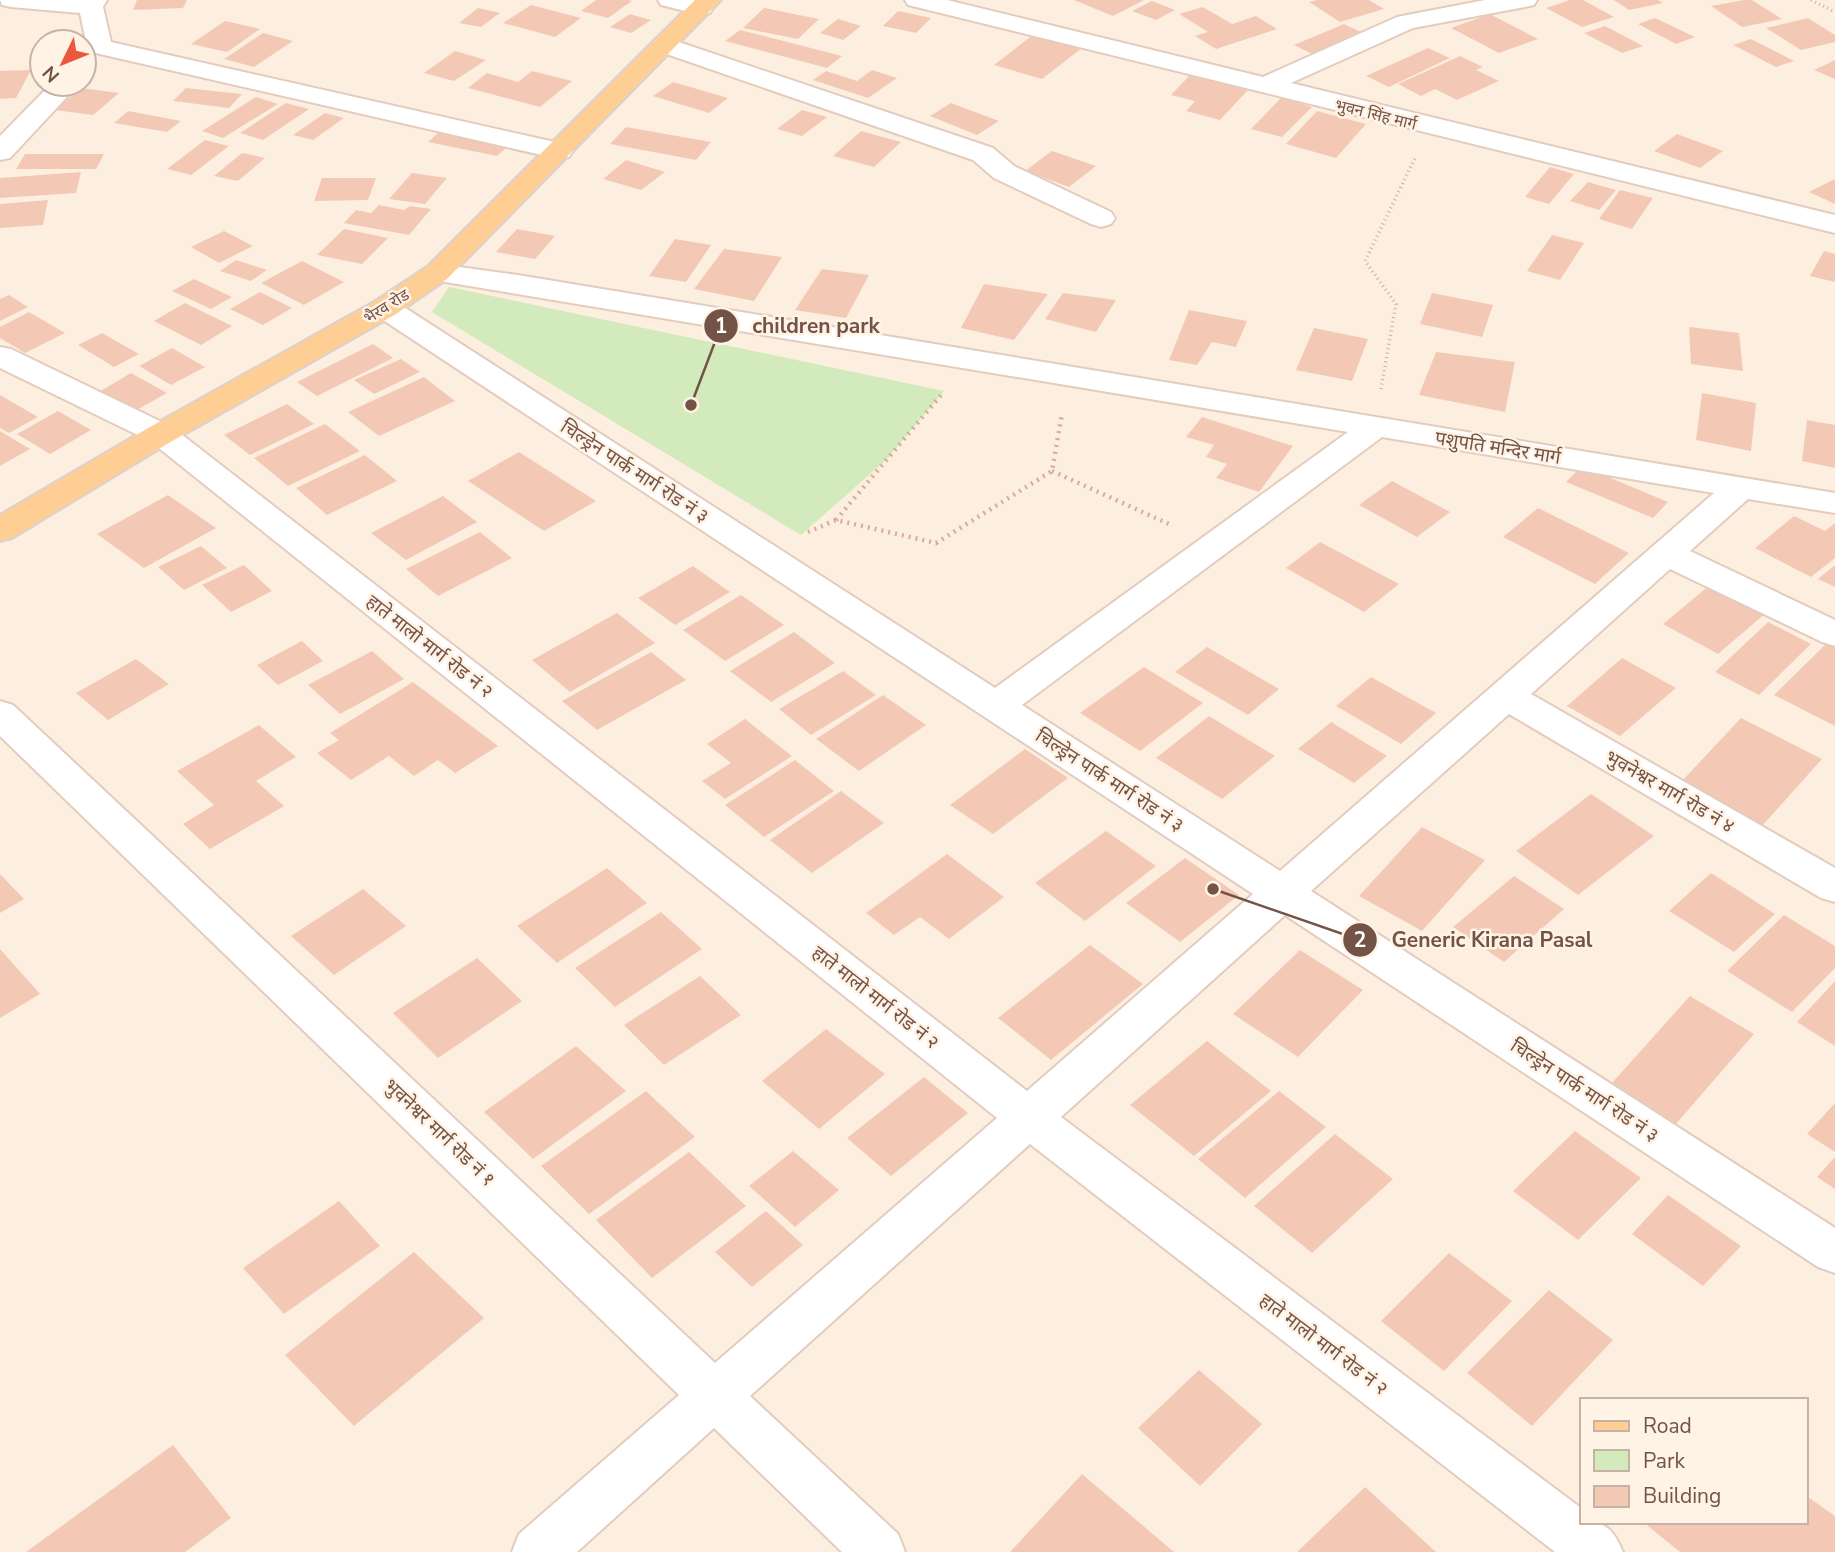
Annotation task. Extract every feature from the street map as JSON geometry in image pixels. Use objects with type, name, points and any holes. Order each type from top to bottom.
[{"type":"main road","name":"भैरव रोड","points":[[0,530],[161,434],[384,308],[437,273],[705,4]]},
{"type":"street","points":[[11,0],[93,4],[93,28]]},
{"type":"street","points":[[670,0],[705,4]]},
{"type":"street","name":"भुवन सिंह मार्ग","points":[[918,0],[1835,224]]},
{"type":"street","points":[[1264,86],[1406,22],[1525,0]]},
{"type":"street","points":[[664,45],[983,154],[1004,172],[1101,218]]},
{"type":"street","points":[[98,57],[559,151]]},
{"type":"street","points":[[0,152],[52,98]]},
{"type":"street","name":"पशुपति मन्दिर मार्ग","points":[[437,273],[517,284],[1374,428],[1742,485],[1835,503]]},
{"type":"street","name":"चिल्ड्रेन पार्क मार्ग रोड नं ३","points":[[384,308],[1835,1253]]},
{"type":"street","name":"हाते मालो मार्ग रोड नं २","points":[[0,356],[161,434],[1028,1117],[1597,1552]]},
{"type":"street","points":[[997,705],[1374,428]]},
{"type":"street","points":[[538,1552],[1742,485]]},
{"type":"street","points":[[1666,553],[1835,634]]},
{"type":"street","name":"भुवनेश्वर मार्ग रोड नं ४","points":[[1505,695],[1835,887]]},
{"type":"street","name":"भुवनेश्वर मार्ग रोड नं १","points":[[0,714],[716,1394],[878,1552]]},
{"type":"path","points":[[1811,0],[1835,12]]},
{"type":"path","points":[[1374,428],[1396,304],[1365,261],[1407,179],[1426,126]]},
{"type":"path","points":[[801,535],[836,520],[944,391]]},
{"type":"path","points":[[836,520],[936,543],[1052,471],[1062,411]]},
{"type":"path","points":[[1052,471],[1217,545]]},
{"type":"green space","points":[[449,287],[944,391],[887,459],[801,535],[432,312]]},
{"type":"building","points":[[137,0],[187,0],[183,8],[133,10]]},
{"type":"building","points":[[596,0],[632,1],[608,18],[581,11]]},
{"type":"building","points":[[1074,0],[1144,0],[1113,16]]},
{"type":"building","points":[[1369,0],[1384,9],[1340,22],[1309,2]]},
{"type":"building","points":[[1570,0],[1583,0],[1614,17],[1582,27],[1546,8]]},
{"type":"building","points":[[1614,0],[1658,0],[1663,3],[1629,10]]},
{"type":"building","points":[[1752,0],[1782,19],[1742,27],[1711,6]]},
{"type":"building","points":[[1152,1],[1175,10],[1156,20],[1132,11]]},
{"type":"building","points":[[531,5],[581,18],[555,37],[503,23]]},
{"type":"building","points":[[1203,7],[1232,24],[1256,16],[1277,29],[1216,49],[1195,36],[1208,32],[1179,14]]},
{"type":"building","points":[[478,8],[500,13],[481,27],[459,23]]},
{"type":"building","points":[[764,8],[819,19],[798,39],[743,28]]},
{"type":"building","points":[[898,11],[931,18],[916,33],[883,26]]},
{"type":"building","points":[[630,14],[651,20],[631,33],[610,27]]},
{"type":"building","points":[[1490,14],[1538,39],[1499,53],[1451,28]]},
{"type":"building","points":[[1655,18],[1695,37],[1676,44],[1638,24]]},
{"type":"building","points":[[1808,18],[1835,35],[1835,42],[1801,50],[1766,28]]},
{"type":"building","points":[[838,19],[861,26],[843,40],[820,33]]},
{"type":"building","points":[[225,21],[260,29],[227,52],[191,44]]},
{"type":"building","points":[[1344,24],[1367,35],[1318,57],[1294,45]]},
{"type":"building","points":[[1605,26],[1643,46],[1622,53],[1584,33]]},
{"type":"building","points":[[740,30],[842,56],[827,68],[725,41]]},
{"type":"building","points":[[263,33],[293,41],[254,67],[224,59]]},
{"type":"building","points":[[1034,34],[1082,48],[1042,79],[994,65]]},
{"type":"building","points":[[1751,39],[1794,61],[1776,67],[1733,45]]},
{"type":"building","points":[[1428,48],[1450,58],[1389,87],[1366,76]]},
{"type":"building","points":[[455,51],[486,60],[454,81],[424,73]]},
{"type":"building","points":[[1460,56],[1483,67],[1476,70],[1499,81],[1457,100],[1435,89],[1421,96],[1398,84]]},
{"type":"building","points":[[1835,60],[1835,79],[1814,70]]},
{"type":"building","points":[[28,70],[28,76],[16,98],[0,99],[0,71]]},
{"type":"building","points":[[872,70],[897,78],[868,98],[813,80],[826,71],[857,81]]},
{"type":"building","points":[[532,71],[572,81],[540,107],[468,88],[487,73],[518,82]]},
{"type":"building","points":[[1190,75],[1248,90],[1220,120],[1186,111],[1195,101],[1171,95]]},
{"type":"building","points":[[673,82],[728,98],[709,113],[653,96]]},
{"type":"building","points":[[186,88],[242,94],[229,108],[173,101]]},
{"type":"building","points":[[98,90],[119,93],[93,115],[55,110],[69,98],[98,98]]},
{"type":"building","points":[[256,97],[278,104],[223,138],[202,131]]},
{"type":"building","points":[[1281,98],[1312,107],[1282,137],[1251,129]]},
{"type":"building","points":[[286,103],[309,109],[263,140],[240,133]]},
{"type":"building","points":[[951,103],[999,121],[977,135],[930,116]]},
{"type":"building","points":[[802,110],[827,117],[802,136],[777,129]]},
{"type":"building","points":[[128,111],[181,121],[167,132],[114,123]]},
{"type":"building","points":[[1317,111],[1366,124],[1336,158],[1286,144]]},
{"type":"building","points":[[325,113],[344,118],[313,140],[293,135]]},
{"type":"building","points":[[626,127],[711,142],[696,160],[610,144]]},
{"type":"building","points":[[440,131],[509,145],[497,156],[428,142]]},
{"type":"building","points":[[861,131],[901,142],[874,167],[833,156]]},
{"type":"building","points":[[1677,134],[1723,151],[1700,168],[1654,151]]},
{"type":"building","points":[[205,140],[229,146],[191,175],[167,169]]},
{"type":"building","points":[[1052,151],[1096,166],[1069,187],[1025,171]]},
{"type":"building","points":[[242,153],[265,158],[238,181],[214,176]]},
{"type":"building","points":[[25,154],[104,154],[96,169],[16,169]]},
{"type":"building","points":[[626,160],[665,172],[641,190],[603,179]]},
{"type":"building","points":[[1550,167],[1574,174],[1549,204],[1525,197]]},
{"type":"building","points":[[81,172],[76,193],[0,198],[0,178]]},
{"type":"building","points":[[412,173],[447,178],[425,204],[389,199]]},
{"type":"building","points":[[322,178],[376,178],[368,200],[314,201]]},
{"type":"building","points":[[1835,179],[1835,204],[1809,192]]},
{"type":"building","points":[[1588,182],[1616,190],[1599,210],[1570,201]]},
{"type":"building","points":[[1620,190],[1653,198],[1632,229],[1599,219]]},
{"type":"building","points":[[48,200],[43,225],[0,228],[0,204]]},
{"type":"building","points":[[379,205],[404,210],[410,206],[431,209],[409,235],[344,223],[356,210],[371,213]]},
{"type":"building","points":[[344,229],[388,238],[362,264],[317,255]]},
{"type":"building","points":[[517,229],[555,236],[535,259],[496,252]]},
{"type":"building","points":[[224,231],[253,246],[219,263],[191,247]]},
{"type":"building","points":[[1552,235],[1584,243],[1560,280],[1527,271]]},
{"type":"building","points":[[675,239],[711,245],[686,282],[649,276]]},
{"type":"building","points":[[724,249],[782,257],[754,301],[694,289]]},
{"type":"building","points":[[1824,251],[1835,254],[1835,282],[1810,276]]},
{"type":"building","points":[[236,260],[267,270],[251,281],[220,271]]},
{"type":"building","points":[[302,261],[344,282],[304,305],[261,283]]},
{"type":"building","points":[[822,269],[869,275],[846,318],[795,310]]},
{"type":"building","points":[[194,279],[232,297],[211,309],[172,291]]},
{"type":"building","points":[[984,284],[1048,294],[1014,340],[961,328]]},
{"type":"building","points":[[260,292],[292,308],[263,325],[230,309]]},
{"type":"building","points":[[1063,293],[1116,300],[1096,332],[1045,319]]},
{"type":"building","points":[[1432,293],[1493,305],[1482,337],[1420,324]]},
{"type":"building","points":[[9,295],[28,307],[0,321],[0,299]]},
{"type":"building","points":[[185,303],[232,326],[201,345],[154,321]]},
{"type":"building","points":[[1189,310],[1247,321],[1236,347],[1212,342],[1197,365],[1169,360]]},
{"type":"building","points":[[29,312],[65,333],[25,353],[0,338],[0,327]]},
{"type":"building","points":[[1689,327],[1739,333],[1743,371],[1691,364]]},
{"type":"building","points":[[1314,328],[1368,339],[1352,381],[1296,370]]},
{"type":"building","points":[[102,333],[139,354],[114,367],[78,345]]},
{"type":"building","points":[[373,344],[393,358],[317,396],[297,382]]},
{"type":"building","points":[[172,348],[205,367],[171,385],[139,366]]},
{"type":"building","points":[[1436,352],[1515,362],[1505,412],[1419,395]]},
{"type":"building","points":[[401,359],[420,372],[374,394],[354,380]]},
{"type":"building","points":[[131,373],[167,393],[128,415],[92,396]]},
{"type":"building","points":[[424,377],[455,401],[379,436],[348,412]]},
{"type":"building","points":[[1702,393],[1756,403],[1751,451],[1696,440]]},
{"type":"building","points":[[0,395],[38,417],[9,433],[0,428]]},
{"type":"building","points":[[287,404],[314,424],[250,455],[224,435]]},
{"type":"building","points":[[58,411],[91,430],[50,454],[17,434]]},
{"type":"building","points":[[1202,417],[1293,446],[1259,492],[1216,478],[1227,464],[1206,457],[1214,445],[1186,437]]},
{"type":"building","points":[[1807,420],[1835,425],[1835,468],[1802,461]]},
{"type":"building","points":[[325,424],[360,451],[288,486],[254,458]]},
{"type":"building","points":[[0,431],[30,449],[0,466]]},
{"type":"building","points":[[519,452],[596,501],[544,531],[468,481]]},
{"type":"building","points":[[365,455],[397,481],[327,515],[296,488]]},
{"type":"building","points":[[1582,466],[1668,502],[1653,518],[1566,482]]},
{"type":"building","points":[[1392,481],[1450,512],[1417,537],[1359,505]]},
{"type":"building","points":[[168,495],[216,528],[144,568],[97,534]]},
{"type":"building","points":[[443,496],[477,522],[406,560],[371,533]]},
{"type":"building","points":[[1538,508],[1629,553],[1595,584],[1503,537]]},
{"type":"building","points":[[1794,516],[1825,531],[1835,523],[1835,558],[1811,577],[1755,548]]},
{"type":"building","points":[[480,532],[512,558],[438,596],[406,569]]},
{"type":"building","points":[[1320,542],[1399,584],[1364,612],[1286,568]]},
{"type":"building","points":[[201,546],[227,568],[184,590],[158,567]]},
{"type":"building","points":[[244,565],[272,591],[231,612],[202,585]]},
{"type":"building","points":[[1835,565],[1835,587],[1818,579]]},
{"type":"building","points":[[693,566],[730,592],[675,625],[638,598]]},
{"type":"building","points":[[1711,584],[1766,613],[1718,654],[1663,624]]},
{"type":"building","points":[[741,595],[784,625],[725,661],[683,630]]},
{"type":"building","points":[[617,613],[655,643],[570,692],[532,660]]},
{"type":"building","points":[[1768,622],[1811,644],[1759,695],[1715,672]]},
{"type":"building","points":[[794,632],[835,663],[771,702],[730,671]]},
{"type":"building","points":[[302,641],[323,661],[278,685],[257,665]]},
{"type":"building","points":[[1829,641],[1835,644],[1835,726],[1774,695]]},
{"type":"building","points":[[1207,647],[1279,689],[1248,715],[1175,672]]},
{"type":"building","points":[[372,651],[404,679],[340,714],[308,685]]},
{"type":"building","points":[[651,652],[686,680],[597,730],[562,701]]},
{"type":"building","points":[[1622,658],[1676,688],[1620,736],[1567,706]]},
{"type":"building","points":[[136,659],[169,684],[108,720],[76,693]]},
{"type":"building","points":[[1144,667],[1203,703],[1140,751],[1080,713]]},
{"type":"building","points":[[843,671],[876,695],[811,735],[779,709]]},
{"type":"building","points":[[1371,677],[1436,713],[1401,744],[1336,706]]},
{"type":"building","points":[[413,682],[498,746],[455,773],[438,760],[414,776],[389,756],[351,780],[317,753],[339,740],[330,733]]},
{"type":"building","points":[[883,695],[926,725],[859,771],[816,739]]},
{"type":"building","points":[[1209,716],[1275,756],[1222,799],[1156,758]]},
{"type":"building","points":[[1741,718],[1822,759],[1762,826],[1681,782]]},
{"type":"building","points":[[745,719],[792,756],[725,799],[702,781],[731,763],[707,744]]},
{"type":"building","points":[[1331,722],[1387,756],[1354,783],[1298,749]]},
{"type":"building","points":[[259,725],[296,757],[256,781],[284,806],[210,849],[183,824],[214,805],[177,771]]},
{"type":"building","points":[[1025,749],[1068,778],[993,834],[950,805]]},
{"type":"building","points":[[795,760],[834,791],[764,837],[725,805]]},
{"type":"building","points":[[841,791],[884,823],[812,873],[770,840]]},
{"type":"building","points":[[1591,794],[1654,836],[1578,895],[1516,851]]},
{"type":"building","points":[[1422,827],[1485,860],[1422,931],[1359,896]]},
{"type":"building","points":[[1106,831],[1156,866],[1085,921],[1035,883]]},
{"type":"building","points":[[947,854],[1004,897],[949,939],[920,917],[894,935],[866,913]]},
{"type":"building","points":[[1185,858],[1239,895],[1180,942],[1126,903]]},
{"type":"building","points":[[607,868],[647,903],[557,963],[517,926]]},
{"type":"building","points":[[1711,873],[1775,914],[1734,952],[1669,911]]},
{"type":"building","points":[[0,874],[24,899],[0,913]]},
{"type":"building","points":[[1514,876],[1564,909],[1504,962],[1453,927]]},
{"type":"building","points":[[363,889],[406,926],[334,975],[291,936]]},
{"type":"building","points":[[661,912],[702,949],[615,1007],[575,968]]},
{"type":"building","points":[[1784,915],[1835,946],[1835,968],[1792,1012],[1727,971]]},
{"type":"building","points":[[1090,945],[1143,984],[1051,1060],[998,1018]]},
{"type":"building","points":[[0,949],[40,994],[0,1018]]},
{"type":"building","points":[[1300,950],[1363,990],[1298,1057],[1233,1014]]},
{"type":"building","points":[[477,958],[522,1001],[438,1058],[393,1013]]},
{"type":"building","points":[[700,976],[741,1015],[664,1065],[624,1025]]},
{"type":"building","points":[[1835,981],[1835,1046],[1797,1022]]},
{"type":"building","points":[[1690,996],[1754,1034],[1675,1125],[1611,1084]]},
{"type":"building","points":[[826,1029],[885,1074],[819,1129],[762,1081]]},
{"type":"building","points":[[1207,1041],[1271,1091],[1194,1156],[1130,1105]]},
{"type":"building","points":[[576,1046],[626,1091],[533,1159],[484,1112]]},
{"type":"building","points":[[924,1077],[968,1113],[891,1176],[847,1138]]},
{"type":"building","points":[[646,1091],[695,1137],[589,1214],[541,1166]]},
{"type":"building","points":[[1279,1091],[1326,1127],[1245,1198],[1198,1159]]},
{"type":"building","points":[[1835,1103],[1835,1152],[1807,1134]]},
{"type":"building","points":[[1575,1131],[1641,1178],[1578,1240],[1513,1191]]},
{"type":"building","points":[[1335,1134],[1393,1179],[1312,1253],[1254,1206]]},
{"type":"building","points":[[793,1151],[839,1190],[795,1227],[749,1186]]},
{"type":"building","points":[[689,1152],[746,1206],[652,1278],[596,1220]]},
{"type":"building","points":[[1835,1157],[1835,1189],[1817,1177]]},
{"type":"building","points":[[1668,1195],[1741,1246],[1703,1286],[1632,1234]]},
{"type":"building","points":[[339,1201],[380,1246],[284,1314],[243,1268]]},
{"type":"building","points":[[766,1211],[803,1245],[752,1287],[715,1252]]},
{"type":"building","points":[[414,1252],[484,1318],[354,1426],[285,1355]]},
{"type":"building","points":[[1449,1253],[1512,1301],[1444,1371],[1381,1321]]},
{"type":"building","points":[[1549,1290],[1613,1340],[1532,1426],[1467,1373]]},
{"type":"building","points":[[1199,1370],[1262,1424],[1200,1486],[1138,1428]]},
{"type":"building","points":[[173,1445],[231,1518],[185,1552],[26,1552]]},
{"type":"building","points":[[1082,1474],[1174,1552],[1010,1552]]},
{"type":"building","points":[[1365,1487],[1436,1552],[1297,1552]]},
{"type":"building","points":[[1807,1496],[1835,1516],[1835,1552],[1680,1552],[1645,1524],[1807,1524]]},
{"type":"place","name":"children park","points":[[691,405]]},
{"type":"place","name":"Generic Kirana Pasal","points":[[1213,889]]}]
